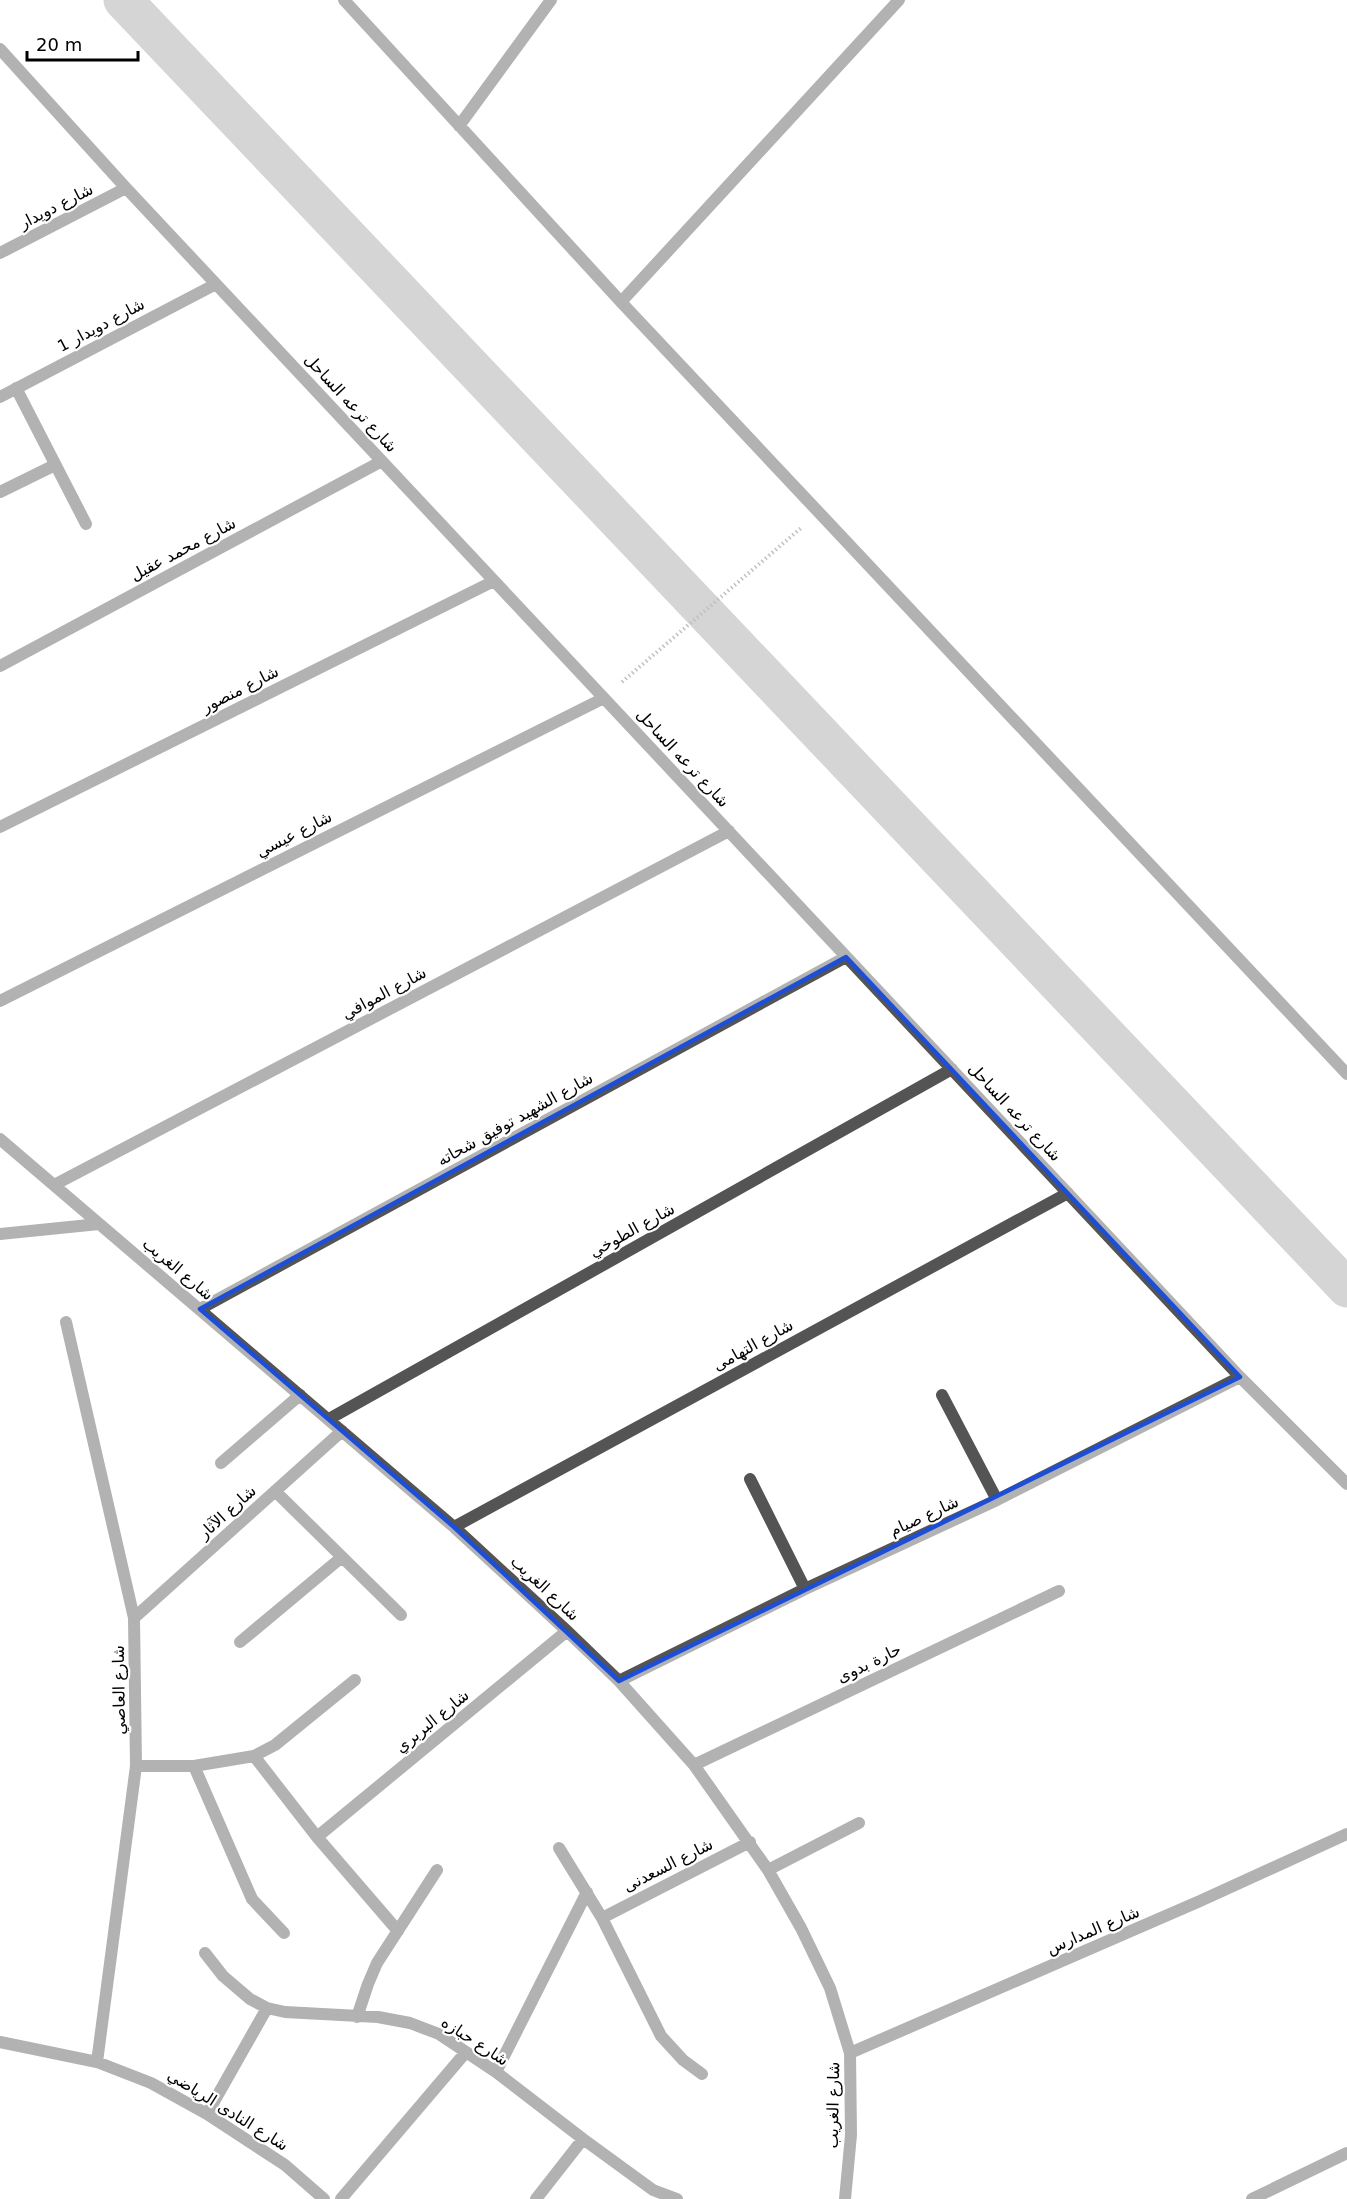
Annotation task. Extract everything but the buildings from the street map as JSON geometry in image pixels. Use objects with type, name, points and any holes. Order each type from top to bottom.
[{"type":"street","points":[[344,0],[621,302],[1347,1074]]},
{"type":"street","points":[[459,126],[551,0]]},
{"type":"street","points":[[621,302],[899,0]]},
{"type":"street","name":"شارع ترعه الساحل","points":[[0,49],[126,188],[1240,1377],[1347,1484]]},
{"type":"street","name":"شارع دويدار","points":[[0,254],[126,188]]},
{"type":"street","name":"شارع دويدار 1","points":[[0,397],[216,284]]},
{"type":"street","points":[[16,388],[86,524]]},
{"type":"street","name":"شارع محمد عقيل","points":[[0,666],[382,461]]},
{"type":"street","points":[[0,492],[55,465]]},
{"type":"street","name":"شارع منصور","points":[[0,827],[494,581]]},
{"type":"street","name":"شارع عيسي","points":[[0,1001],[604,698]]},
{"type":"street","name":"شارع الموافي","points":[[54,1185],[729,831]]},
{"type":"street","name":"شارع الشهيد توفيق شحاته","points":[[200,1310],[846,957]]},
{"type":"street","name":"شارع الطوخي","points":[[329,1419],[952,1069]]},
{"type":"street","name":"شارع الغريب","points":[[0,1139],[454,1527],[567,1630],[619,1681],[694,1765],[768,1870],[801,1928],[830,1988],[850,2053],[851,2135],[844,2199]]},
{"type":"street","name":"شارع التهامى","points":[[454,1527],[1068,1193]]},
{"type":"street","points":[[0,1234],[99,1224]]},
{"type":"street","name":"شارع العاصي","points":[[66,1322],[134,1618],[136,1766],[97,2062]]},
{"type":"street","name":"شارع صيام","points":[[619,1681],[805,1589],[997,1500],[1240,1377]]},
{"type":"street","points":[[221,1463],[300,1395]]},
{"type":"street","points":[[942,1395],[997,1500]]},
{"type":"street","name":"شارع الآثار","points":[[134,1618],[342,1431]]},
{"type":"street","points":[[750,1479],[805,1589]]},
{"type":"street","points":[[275,1491],[401,1615]]},
{"type":"street","points":[[240,1642],[342,1557]]},
{"type":"street","name":"حارة بدوى","points":[[694,1765],[1059,1591]]},
{"type":"street","name":"شارع البربري","points":[[317,1837],[567,1630]]},
{"type":"street","points":[[136,1766],[194,1766],[254,1756],[274,1745],[355,1680]]},
{"type":"street","points":[[254,1756],[317,1837],[398,1932]]},
{"type":"street","points":[[194,1766],[252,1899],[284,1933]]},
{"type":"street","points":[[768,1870],[859,1823]]},
{"type":"street","name":"شارع المدارس","points":[[850,2053],[1200,1901],[1347,1834]]},
{"type":"street","name":"شارع السعدنى","points":[[602,1918],[750,1842]]},
{"type":"street","points":[[559,1848],[602,1918],[662,2036],[683,2060],[702,2074]]},
{"type":"street","points":[[357,2017],[377,1963],[437,1870]]},
{"type":"street","points":[[496,2072],[587,1892]]},
{"type":"street","name":"شارع حبازه","points":[[205,1953],[223,1976],[250,1999],[267,2008],[285,2012],[378,2017],[410,2023],[439,2034],[496,2072],[653,2190],[677,2199]]},
{"type":"street","points":[[207,2114],[267,2008]]},
{"type":"street","name":"شارع النادى الرياضي","points":[[0,2042],[97,2062],[151,2083],[207,2114],[285,2165],[324,2199]]},
{"type":"street","points":[[341,2199],[466,2052]]},
{"type":"street","points":[[536,2199],[583,2139]]},
{"type":"street","points":[[1252,2199],[1347,2153]]},
{"type":"path","points":[[604,698],[819,512]]},
{"type":"highlighted area","points":[[846,957],[1240,1377],[619,1681],[454,1527],[200,1309]]},
{"type":"waterway","points":[[123,0],[1347,1288]]}]
